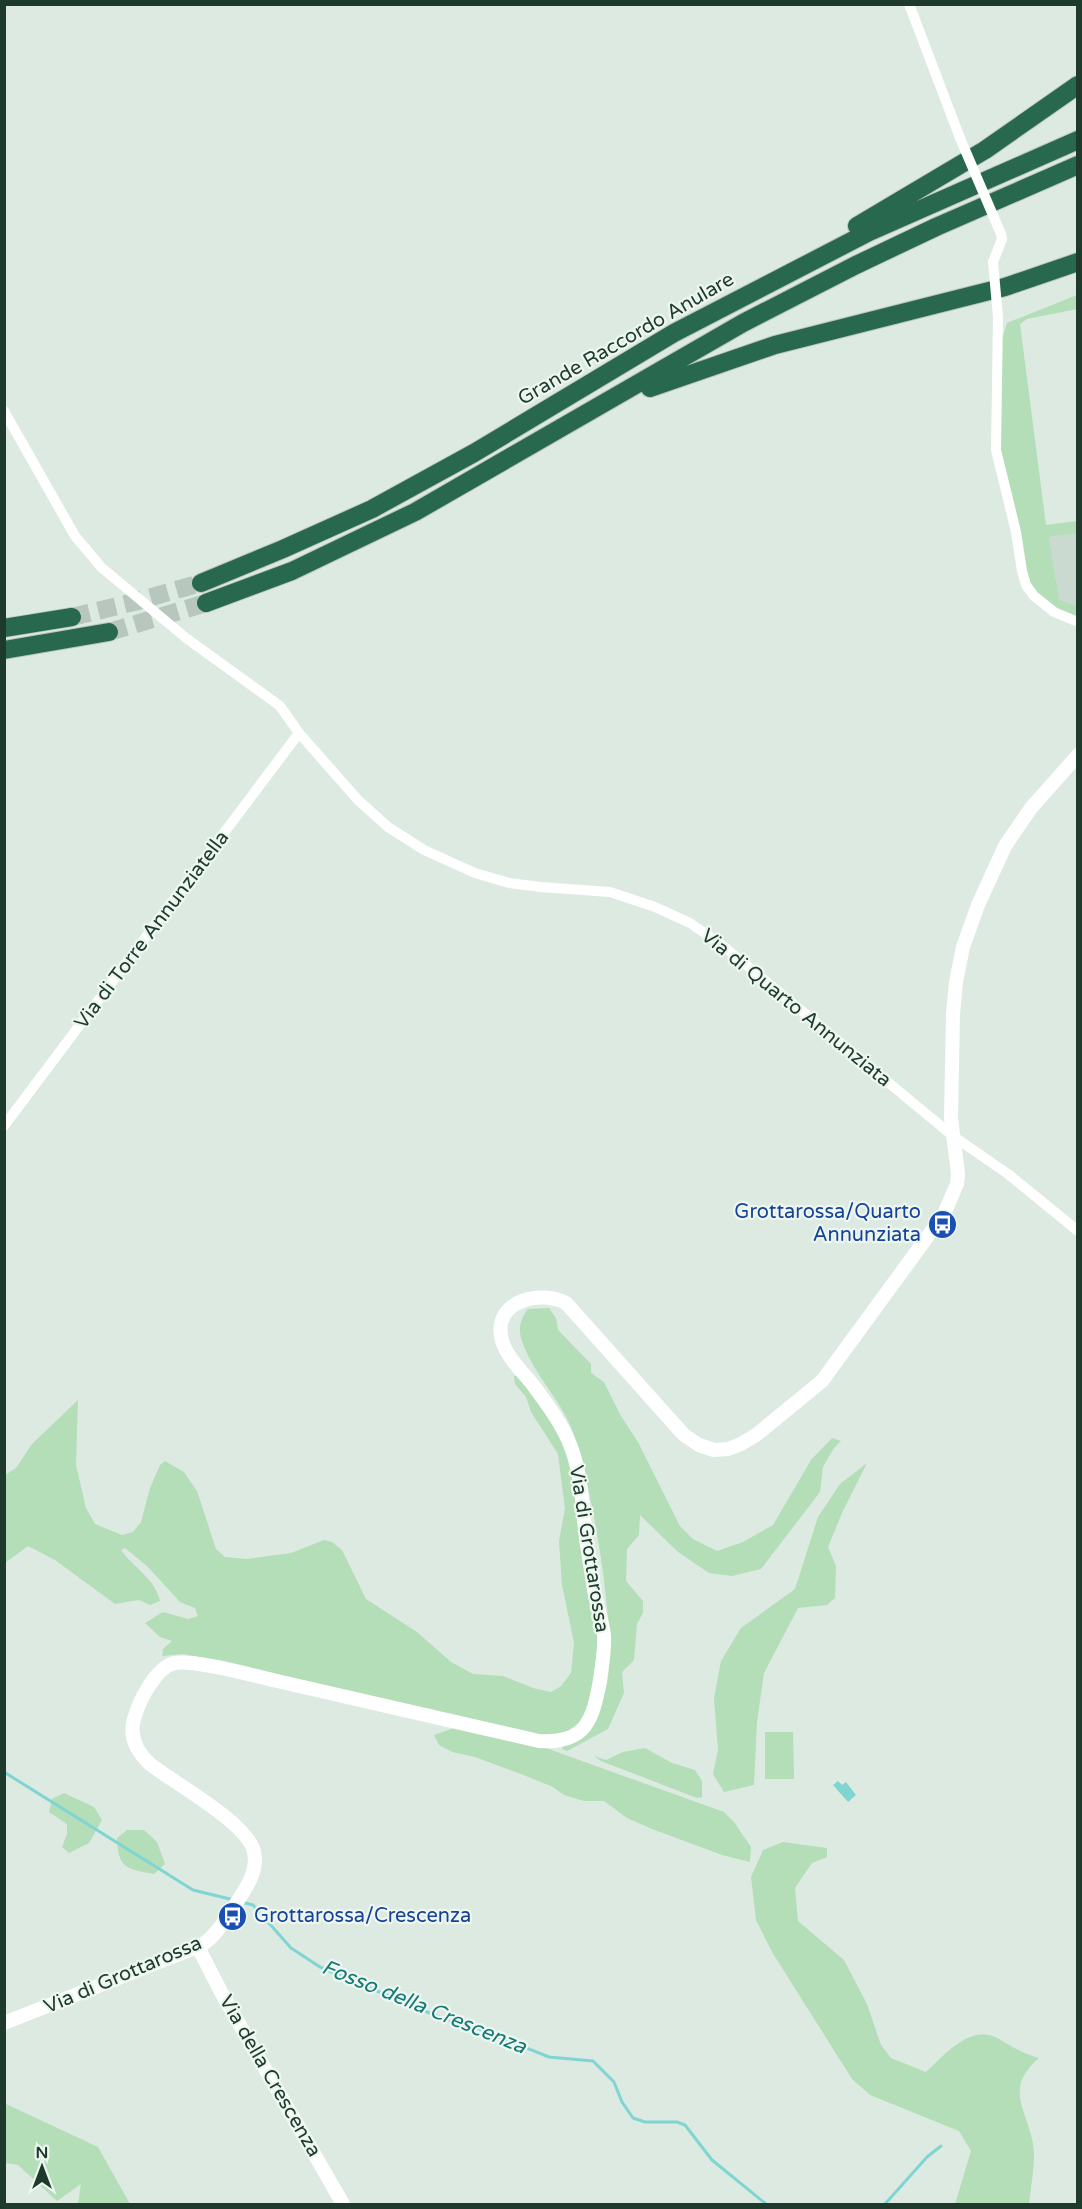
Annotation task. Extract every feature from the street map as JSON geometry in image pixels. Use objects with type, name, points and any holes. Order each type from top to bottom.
[{"type":"highway","points":[[674,333],[766,272],[874,217],[985,150],[1077,85]]},
{"type":"highway","name":"Grande Raccordo Anulare","points":[[201,583],[372,509],[474,453],[674,333],[869,232],[1077,140]]},
{"type":"highway","points":[[206,603],[292,571],[415,512],[743,323],[856,265],[968,212],[1077,165]]},
{"type":"highway","points":[[577,419],[668,380],[774,345],[1005,287],[1075,262]]},
{"type":"highway","points":[[4,628],[72,617]]},
{"type":"highway","points":[[4,650],[110,632]]},
{"type":"street","points":[[909,4],[960,138],[1002,239],[993,262],[998,317],[996,450],[1016,532],[1022,571],[1026,585],[1034,596],[1054,612],[1077,622]]},
{"type":"street","name":"Via di Quarto Annunziata","points":[[4,411],[75,536],[101,567],[186,638],[280,706],[299,733],[358,800],[405,838],[448,862],[475,873],[509,883],[541,888],[610,892],[655,907],[690,923],[722,945],[953,1136],[1008,1174],[1077,1231]]},
{"type":"street","name":"Via di Torre Annunziatella","points":[[4,1126],[299,733]]},
{"type":"street","name":"Via di Grottarossa","points":[[4,2023],[198,1947],[209,1939],[245,1890],[255,1860],[254,1850],[246,1835],[223,1815],[150,1764],[135,1746],[132,1732],[134,1719],[158,1673],[173,1664],[189,1663],[241,1673],[539,1741],[566,1740],[575,1735],[590,1720],[596,1704],[603,1658],[603,1634],[583,1518],[581,1478],[571,1446],[552,1412],[508,1353],[501,1338],[501,1323],[504,1316],[515,1305],[528,1298],[543,1296],[556,1298],[575,1312],[684,1435],[699,1444],[714,1449],[728,1449],[756,1435],[822,1381],[944,1214],[957,1184],[958,1174],[951,1118],[953,1014],[963,947],[978,904],[1005,846],[1031,808],[1077,755]]},
{"type":"street","name":"Via della Crescenza","points":[[198,1947],[222,1994],[344,2205]]},
{"type":"shaded area","points":[[1077,533],[1077,606],[1059,599],[1049,537]]},
{"type":"green space","points":[[1077,295],[1077,309],[1027,319],[1020,324],[1046,525],[1077,521],[1077,533],[1049,537],[1059,599],[1077,606],[1077,620],[1042,599],[1026,579],[1000,447],[1002,339],[1007,323]]},
{"type":"green space","points":[[549,1308],[556,1318],[558,1330],[591,1364],[591,1373],[604,1382],[621,1416],[638,1442],[680,1526],[693,1539],[717,1551],[743,1542],[773,1525],[811,1460],[832,1438],[841,1441],[823,1467],[820,1492],[761,1569],[732,1576],[709,1573],[678,1552],[640,1515],[639,1535],[627,1549],[626,1581],[643,1601],[643,1613],[637,1624],[634,1660],[622,1672],[624,1693],[608,1729],[567,1751],[562,1749],[564,1743],[604,1694],[609,1672],[609,1640],[601,1560],[578,1448],[565,1414],[531,1361],[520,1334],[521,1323],[528,1309]]},
{"type":"green space","points":[[514,1376],[517,1376],[541,1402],[566,1441],[577,1475],[603,1666],[581,1723],[571,1732],[558,1736],[538,1735],[194,1656],[183,1654],[162,1656],[163,1649],[172,1641],[160,1637],[145,1623],[163,1612],[188,1619],[198,1616],[195,1608],[180,1602],[148,1567],[125,1548],[121,1550],[149,1580],[158,1593],[160,1601],[150,1605],[139,1600],[115,1604],[55,1560],[28,1546],[5,1563],[5,1475],[16,1468],[32,1444],[78,1400],[76,1465],[86,1508],[95,1524],[122,1535],[133,1532],[141,1522],[150,1488],[160,1465],[165,1461],[184,1472],[197,1491],[216,1549],[225,1557],[247,1559],[291,1553],[324,1540],[332,1542],[342,1550],[366,1599],[417,1632],[451,1662],[473,1674],[503,1676],[533,1688],[551,1692],[561,1686],[571,1673],[574,1643],[562,1585],[559,1541],[565,1509],[558,1454],[531,1412],[526,1397],[515,1384]]},
{"type":"green space","points":[[867,1463],[828,1547],[836,1566],[835,1598],[827,1605],[798,1608],[764,1673],[757,1722],[754,1785],[724,1792],[713,1774],[718,1750],[714,1698],[721,1661],[741,1628],[795,1589],[818,1517],[840,1484]]},
{"type":"green space","points":[[454,1728],[543,1747],[724,1812],[734,1822],[751,1847],[750,1862],[722,1855],[652,1829],[627,1818],[604,1801],[584,1801],[564,1795],[553,1787],[521,1774],[475,1757],[452,1752],[439,1745],[434,1735]]},
{"type":"green space","points":[[765,1732],[793,1732],[794,1779],[765,1779]]},
{"type":"green space","points":[[645,1748],[672,1763],[695,1770],[702,1781],[702,1797],[697,1798],[601,1761],[594,1756],[606,1760],[623,1752]]},
{"type":"green space","points":[[64,1793],[94,1807],[102,1820],[89,1843],[69,1853],[62,1847],[67,1834],[67,1824],[49,1812],[52,1799]]},
{"type":"green space","points":[[127,1830],[144,1830],[157,1842],[165,1864],[154,1874],[130,1868],[122,1861],[119,1856],[117,1838]]},
{"type":"green space","points":[[783,1842],[827,1848],[827,1857],[812,1863],[795,1888],[798,1921],[844,1960],[867,2004],[881,2045],[891,2058],[926,2072],[960,2042],[970,2037],[990,2035],[1024,2053],[1039,2058],[1021,2081],[1020,2092],[1034,2153],[1029,2204],[955,2204],[971,2151],[959,2131],[870,2095],[852,2079],[772,1952],[756,1920],[751,1877],[763,1850]]},
{"type":"green space","points":[[4,2103],[98,2147],[130,2204],[78,2204],[81,2184],[57,2201],[18,2165],[5,2163]]},
{"type":"water","points":[[838,1781],[842,1785],[846,1782],[856,1795],[848,1802],[833,1785]]},
{"type":"waterway","name":"Fosso della Crescenza","points":[[4,1772],[193,1890],[234,1900]]},
{"type":"waterway","name":"Fosso della Crescenza","points":[[241,1902],[253,1905],[291,1948],[320,1967],[444,2019],[472,2026],[549,2057],[593,2061],[614,2082],[622,2102],[633,2118],[645,2122],[677,2122],[685,2125],[712,2160],[766,2204]]},
{"type":"waterway","points":[[885,2204],[927,2157],[941,2146]]},
{"type":"tunnel","points":[[72,617],[201,583]]},
{"type":"tunnel","points":[[109,632],[206,603]]},
{"type":"place","name":"Grottarossa/Quarto Annunziata","points":[[942,1224]]},
{"type":"place","name":"Grottarossa/Crescenza","points":[[233,1916]]}]
